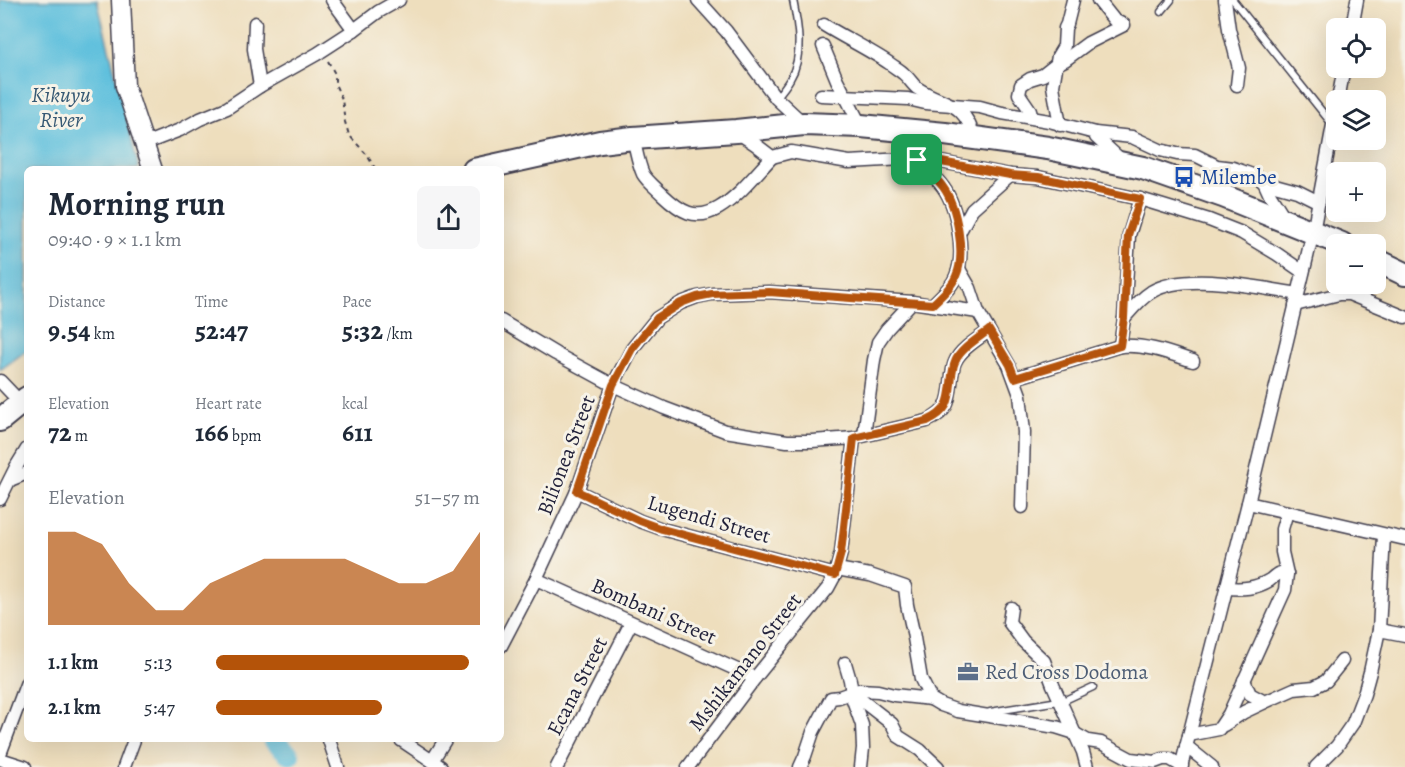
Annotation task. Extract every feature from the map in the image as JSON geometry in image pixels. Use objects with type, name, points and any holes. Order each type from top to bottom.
[{"type":"highway","points":[[492,166],[600,142],[633,138],[804,124],[861,126],[1048,148],[1143,168],[1223,196],[1326,237]]},
{"type":"highway","points":[[1386,265],[1405,274]]},
{"type":"highway","points":[[0,420],[24,400]]},
{"type":"street","points":[[122,0],[125,86],[152,166]]},
{"type":"street","points":[[332,0],[354,30]]},
{"type":"street","points":[[144,144],[227,108],[323,50],[399,0]]},
{"type":"street","points":[[698,0],[726,32],[776,98],[804,124]]},
{"type":"street","points":[[1060,125],[1053,86],[1058,56],[1064,46],[1065,28],[1073,0]]},
{"type":"street","points":[[1031,117],[1030,110],[1019,94],[1021,85],[1043,75],[1088,43],[1124,25],[1114,20],[1098,0]]},
{"type":"street","points":[[1226,0],[1229,29],[1239,68],[1237,85]]},
{"type":"street","points":[[1354,18],[1357,0]]},
{"type":"street","points":[[255,23],[254,49],[260,86]]},
{"type":"street","points":[[824,25],[888,62],[919,89],[952,104],[969,121],[974,138]]},
{"type":"street","points":[[823,46],[861,126]]},
{"type":"street","points":[[820,95],[899,99],[980,107],[1095,133],[1132,137],[1160,150],[1195,155],[1217,166],[1233,168],[1264,182],[1297,191],[1319,202]]},
{"type":"street","points":[[736,131],[772,157]]},
{"type":"street","points":[[1095,133],[1108,150],[1126,165]]},
{"type":"street","points":[[633,138],[644,174],[671,203],[686,213],[704,215],[720,208],[772,157],[791,152],[849,162],[903,159],[936,161],[1010,175],[1038,177],[1140,199],[1209,220],[1242,233],[1303,272]]},
{"type":"street","points":[[800,767],[813,732],[831,698],[859,690],[931,699],[958,711],[1034,723],[1072,732],[1088,741],[1101,743],[1131,759],[1155,762],[1170,759],[1182,766],[1313,232],[1329,150]]},
{"type":"street","points":[[917,160],[943,187],[953,207],[959,233],[959,268],[955,279],[933,304]]},
{"type":"street","points":[[959,233],[972,209],[1010,175]]},
{"type":"street","points":[[1264,182],[1286,221]]},
{"type":"street","points":[[1120,346],[1124,318],[1128,235],[1140,199]]},
{"type":"street","points":[[959,268],[970,288],[978,312],[1010,365],[1020,395],[1024,432],[1022,507]]},
{"type":"street","points":[[1124,318],[1151,292],[1170,285],[1201,282],[1248,286],[1296,300],[1349,294],[1405,318]]},
{"type":"street","name":"Bilionea Street","points":[[504,639],[536,579],[577,491],[613,385],[632,349],[657,318],[681,303],[697,297],[712,294],[769,292],[933,304],[978,312]]},
{"type":"street","name":"Mshikamano Street","points":[[688,767],[755,678],[828,588],[836,572],[859,436],[878,342],[912,302]]},
{"type":"street","points":[[504,323],[613,385],[664,408],[725,431],[787,441],[859,436],[927,421],[939,416],[950,397],[954,363],[957,357],[989,330]]},
{"type":"street","points":[[1015,378],[1120,346],[1151,348],[1193,361]]},
{"type":"street","points":[[0,381],[24,400]]},
{"type":"street","points":[[0,499],[24,453]]},
{"type":"street","points":[[10,480],[24,474]]},
{"type":"street","name":"Lugendi Street","points":[[577,491],[662,529],[836,572],[870,575],[905,587],[921,679],[931,699]]},
{"type":"street","points":[[1248,503],[1405,539]]},
{"type":"street","points":[[1219,729],[1229,714],[1285,590],[1287,574],[1282,552],[1282,529],[1287,512]]},
{"type":"street","points":[[1316,767],[1337,746],[1353,723],[1364,694],[1379,630],[1384,535]]},
{"type":"street","points":[[1226,588],[1253,588],[1278,574],[1283,572],[1287,574]]},
{"type":"street","name":"Bombani Street","points":[[536,579],[755,678]]},
{"type":"street","points":[[1011,608],[1010,622],[1023,641],[1044,661],[1072,732],[1083,752],[1087,767]]},
{"type":"street","name":"Ecana Street","points":[[557,767],[631,623]]},
{"type":"street","points":[[1379,630],[1405,635]]},
{"type":"street","points":[[1188,740],[1219,729],[1244,712],[1294,689],[1314,687],[1326,681],[1342,661]]},
{"type":"street","points":[[845,663],[853,700],[862,725],[861,767]]},
{"type":"street","points":[[1244,680],[1250,694],[1265,702]]},
{"type":"street","points":[[0,754],[24,690]]},
{"type":"street","points":[[851,692],[892,724],[898,736],[920,750],[938,767]]},
{"type":"street","points":[[1188,740],[1212,767]]},
{"type":"street","points":[[124,767],[133,742]]},
{"type":"street","points":[[330,742],[338,767]]},
{"type":"street","points":[[404,742],[437,764],[444,742]]},
{"type":"street","points":[[0,759],[25,767]]},
{"type":"lane","points":[[776,98],[792,77],[798,57],[799,43],[793,2],[802,0]]},
{"type":"lane","points":[[1161,12],[1171,0]]},
{"type":"lane","points":[[1233,0],[1326,117]]},
{"type":"lane","points":[[972,712],[1003,710],[1065,700],[1093,687]]},
{"type":"path","points":[[323,50],[335,74],[346,127],[374,166]]},
{"type":"water","name":"Kikuyu River","points":[[0,0],[97,0],[138,166],[24,166],[24,352],[0,370]]},
{"type":"waterway","name":"Kikuyu River","points":[[275,742],[290,755]]},
{"type":"place","name":"Milembe","points":[[1184,177]]},
{"type":"place","name":"Red Cross Dodoma","points":[[968,672]]},
{"type":"route","points":[[917,160],[936,161],[1010,175],[1038,177],[1140,199],[1128,235],[1124,318],[1120,346],[1015,378],[989,330],[957,357],[954,363],[950,397],[939,416],[927,421],[854,438],[841,553],[835,575],[662,529],[577,491],[613,385],[632,349],[657,318],[681,303],[712,294],[769,292],[933,304],[955,279],[959,268],[959,233],[953,207],[943,187],[917,160]]}]
